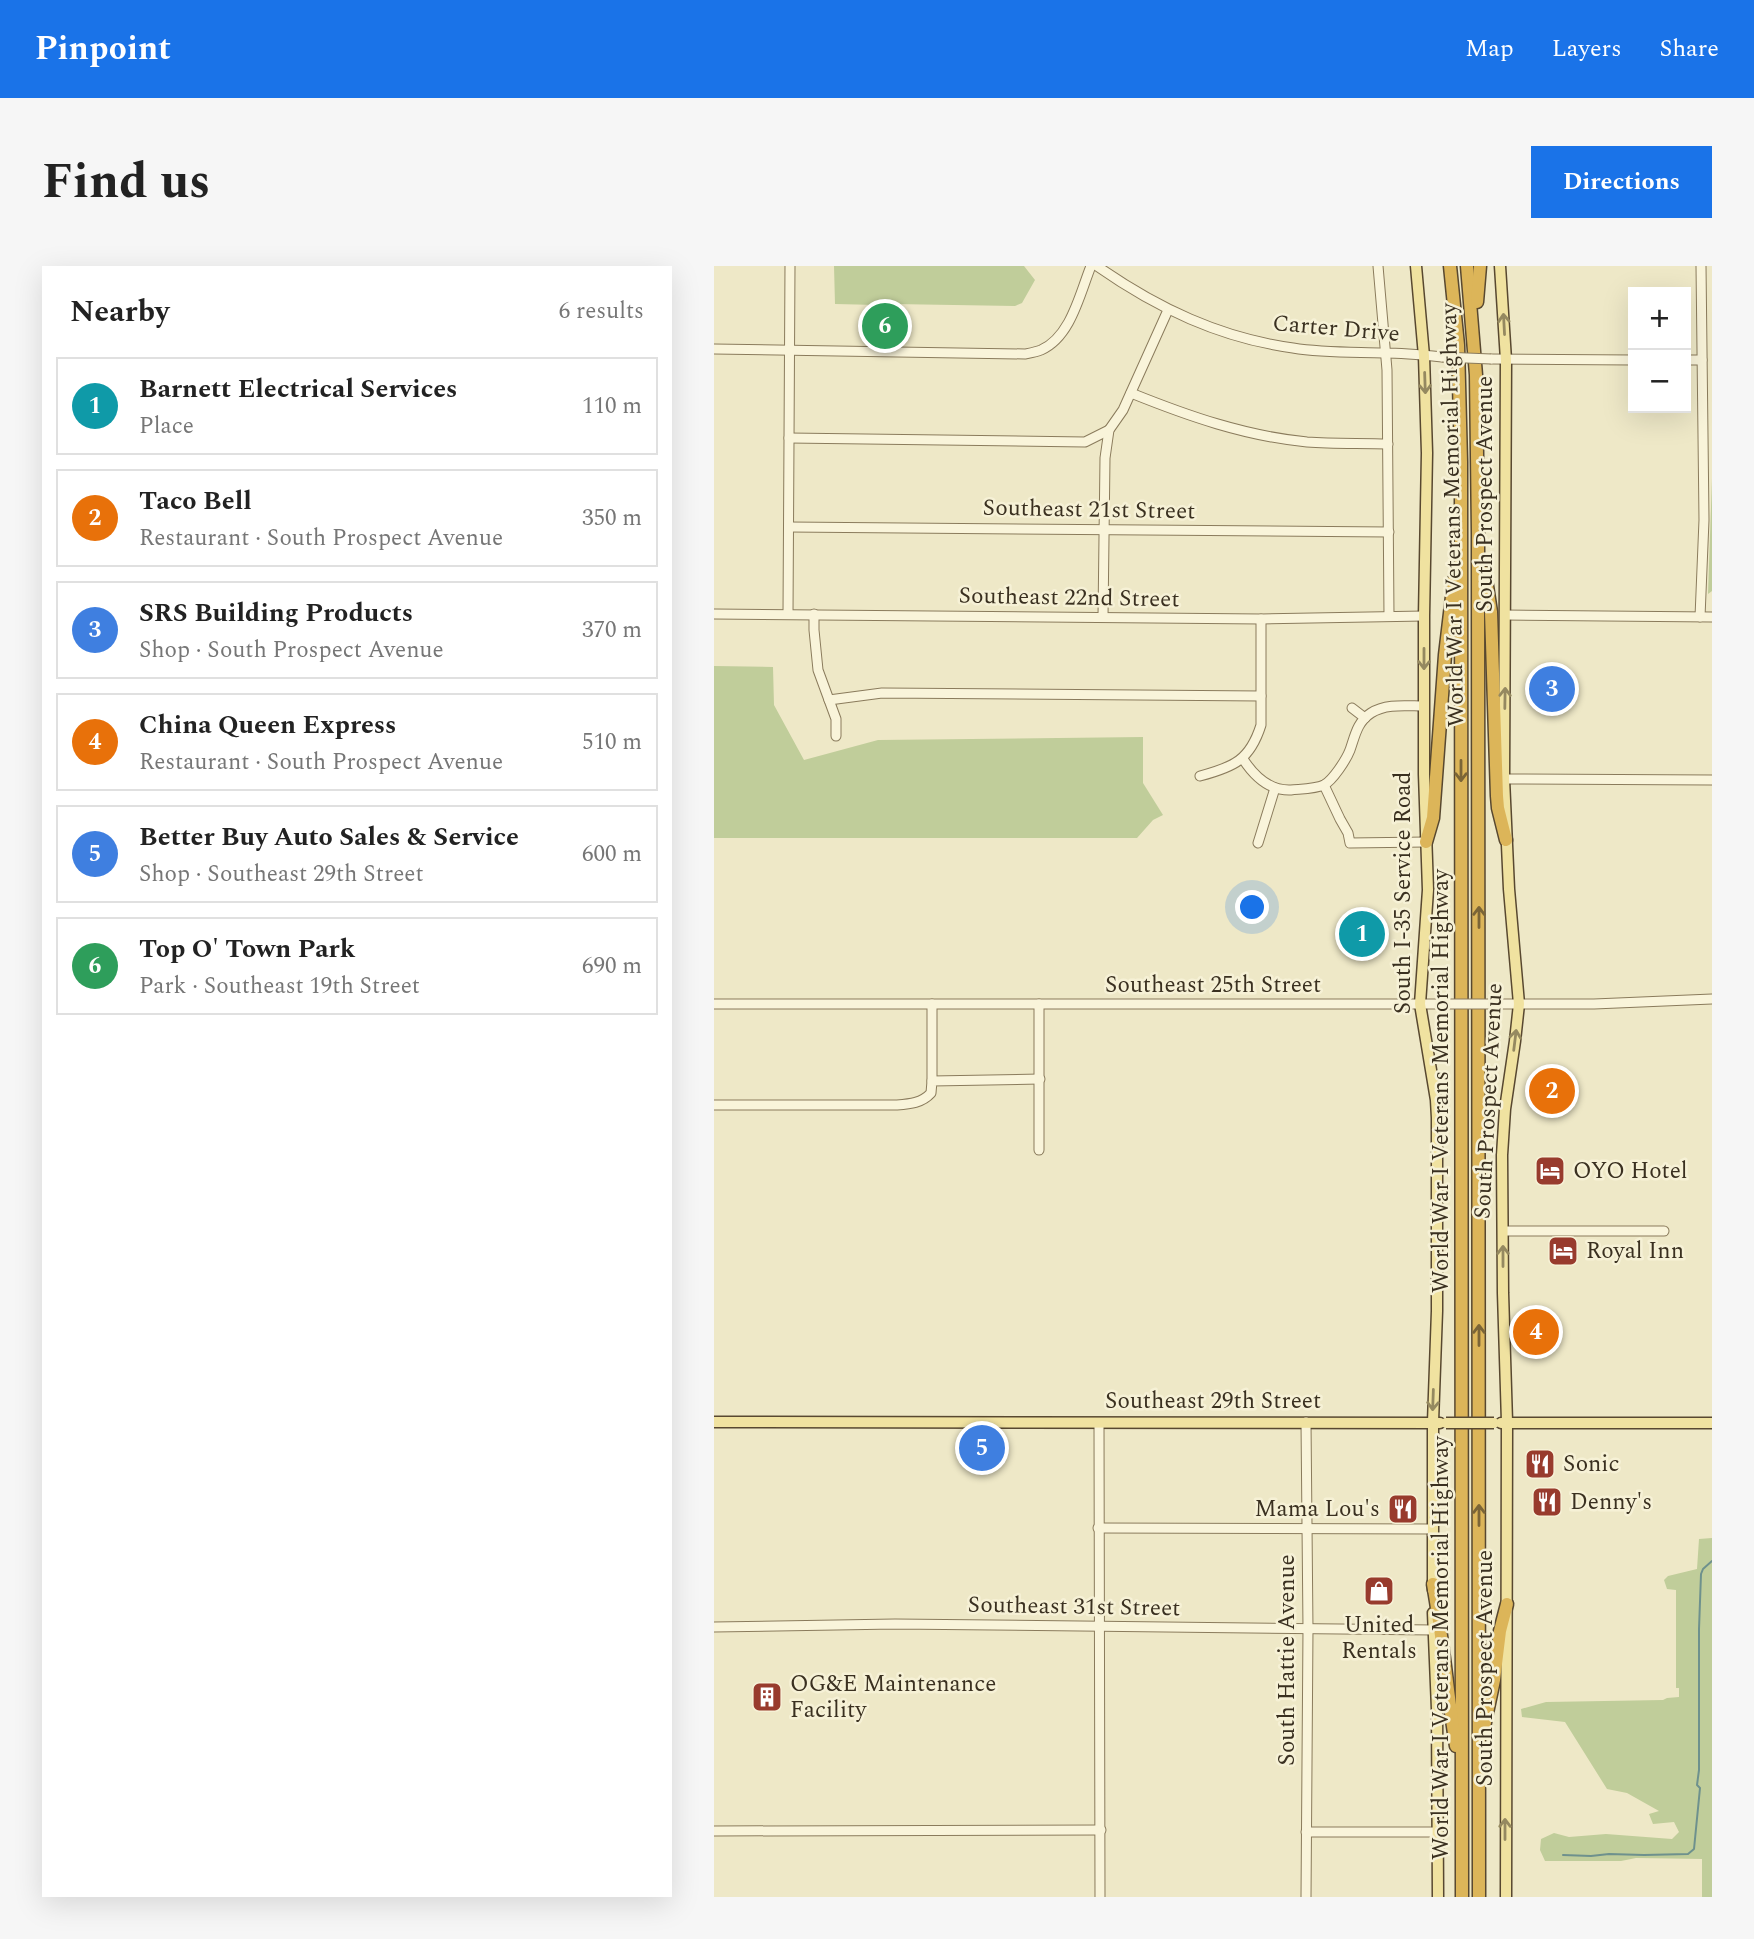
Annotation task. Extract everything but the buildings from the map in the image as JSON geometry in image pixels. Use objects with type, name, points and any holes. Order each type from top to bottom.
[{"type":"highway","name":"World War I Veterans Memorial Highway","points":[[1450,266],[1460,402],[1461,531],[1462,1897]]},
{"type":"highway","name":"World War I Veterans Memorial Highway","points":[[1468,266],[1478,412],[1479,1897]]},
{"type":"highway","points":[[1474,344],[1480,266]]},
{"type":"highway","points":[[1426,842],[1433,818],[1445,655],[1461,531]]},
{"type":"highway","points":[[1478,534],[1491,612],[1498,808],[1506,840]]},
{"type":"highway","points":[[1433,1584],[1442,1629],[1450,1708],[1462,1783]]},
{"type":"highway","points":[[1479,1755],[1507,1604]]},
{"type":"main road","name":"South I-35 Service Road","points":[[1416,266],[1424,355],[1427,466],[1424,706],[1428,890],[1420,1004],[1437,1118],[1433,1584],[1438,1897]]},
{"type":"main road","name":"South Prospect Avenue","points":[[1500,266],[1506,360],[1504,779],[1519,1004],[1503,1128],[1503,1293],[1507,1422],[1506,1897]]},
{"type":"main road","name":"Southeast 29th Street","points":[[714,1422],[1712,1423]]},
{"type":"street","points":[[788,614],[790,266]]},
{"type":"street","points":[[714,349],[1024,354],[1042,350],[1055,340],[1068,323],[1091,266]]},
{"type":"street","name":"Carter Drive","points":[[1097,266],[1168,310],[1210,328],[1266,344],[1319,351],[1506,360],[1628,360]]},
{"type":"street","points":[[1378,266],[1386,353],[1389,616]]},
{"type":"street","points":[[1700,617],[1704,545],[1701,266]]},
{"type":"street","points":[[1103,617],[1105,458],[1109,430],[1123,410],[1168,310]]},
{"type":"street","points":[[1691,360],[1702,360]]},
{"type":"street","points":[[1131,393],[1194,417],[1247,432],[1306,442],[1388,444]]},
{"type":"street","points":[[1085,442],[1109,430]]},
{"type":"street","points":[[789,438],[1085,442],[1098,444],[1105,458]]},
{"type":"street","name":"Southeast 21st Street","points":[[789,527],[1389,532]]},
{"type":"street","name":"Southeast 22nd Street","points":[[714,614],[1261,619],[1424,616]]},
{"type":"street","points":[[814,614],[818,670],[836,719],[836,736]]},
{"type":"street","points":[[1505,615],[1712,617]]},
{"type":"street","points":[[1200,776],[1229,767],[1243,759],[1256,740],[1261,726],[1261,619]]},
{"type":"street","points":[[829,700],[882,693],[1261,696]]},
{"type":"street","points":[[1243,759],[1251,771],[1275,788],[1297,789],[1324,785],[1344,761],[1358,726],[1365,718],[1380,708],[1424,706]]},
{"type":"street","points":[[1352,708],[1365,718]]},
{"type":"street","points":[[1504,779],[1712,780]]},
{"type":"street","points":[[1324,785],[1350,842],[1426,842]]},
{"type":"street","points":[[1258,843],[1275,788]]},
{"type":"street","name":"Southeast 25th Street","points":[[714,1004],[1594,1004],[1712,999]]},
{"type":"street","points":[[714,1105],[897,1105],[925,1099],[931,1093],[932,1081],[932,1004]]},
{"type":"street","points":[[1039,1004],[1039,1150]]},
{"type":"street","points":[[932,1081],[1040,1079]]},
{"type":"street","points":[[1503,1231],[1664,1231]]},
{"type":"street","name":"South Hattie Avenue","points":[[1306,1422],[1306,1897]]},
{"type":"street","points":[[1100,1423],[1100,1897]]},
{"type":"street","points":[[1098,1528],[1433,1529]]},
{"type":"street","name":"Southeast 31st Street","points":[[714,1626],[895,1624],[1434,1630]]},
{"type":"street","points":[[714,1832],[1101,1830]]},
{"type":"street","points":[[1306,1832],[1438,1832]]},
{"type":"green space","points":[[834,266],[1024,266],[1035,280],[1022,303],[1015,306],[893,304],[892,346],[877,346],[878,305],[835,304]]},
{"type":"green space","points":[[1712,479],[1712,591],[1708,594]]},
{"type":"green space","points":[[714,666],[773,667],[774,705],[804,760],[878,740],[1143,737],[1143,783],[1163,815],[1153,820],[1137,838],[714,838]]},
{"type":"green space","points":[[1712,1538],[1712,1897],[1702,1897],[1702,1859],[1545,1861],[1540,1850],[1541,1839],[1554,1833],[1569,1837],[1606,1834],[1672,1839],[1679,1832],[1674,1822],[1653,1824],[1649,1814],[1659,1811],[1627,1793],[1607,1789],[1565,1722],[1522,1717],[1521,1709],[1546,1702],[1663,1700],[1679,1697],[1679,1688],[1676,1688],[1676,1590],[1667,1589],[1664,1580],[1668,1576],[1697,1569],[1699,1539]]},
{"type":"waterway","points":[[1563,1855],[1688,1854],[1694,1849],[1700,1788],[1697,1785],[1701,1574],[1712,1561]]},
{"type":"place","name":"Top O' Town Park","points":[[885,326]]},
{"type":"place","name":"SRS Building Products","points":[[1552,689]]},
{"type":"place","name":"Barnett Electrical Services","points":[[1362,934]]},
{"type":"place","name":"Taco Bell","points":[[1552,1091]]},
{"type":"place","name":"OYO Hotel","points":[[1550,1171]]},
{"type":"place","name":"Royal Inn","points":[[1563,1251]]},
{"type":"place","name":"China Queen Express","points":[[1536,1332]]},
{"type":"place","name":"Better Buy Auto Sales & Service","points":[[982,1448]]},
{"type":"place","name":"Sonic","points":[[1540,1464]]},
{"type":"place","name":"Denny's","points":[[1547,1502]]},
{"type":"place","name":"Mama Lou's","points":[[1403,1509]]},
{"type":"place","name":"United Rentals","points":[[1379,1591]]},
{"type":"place","name":"OG&E Maintenance Facility","points":[[767,1697]]}]
